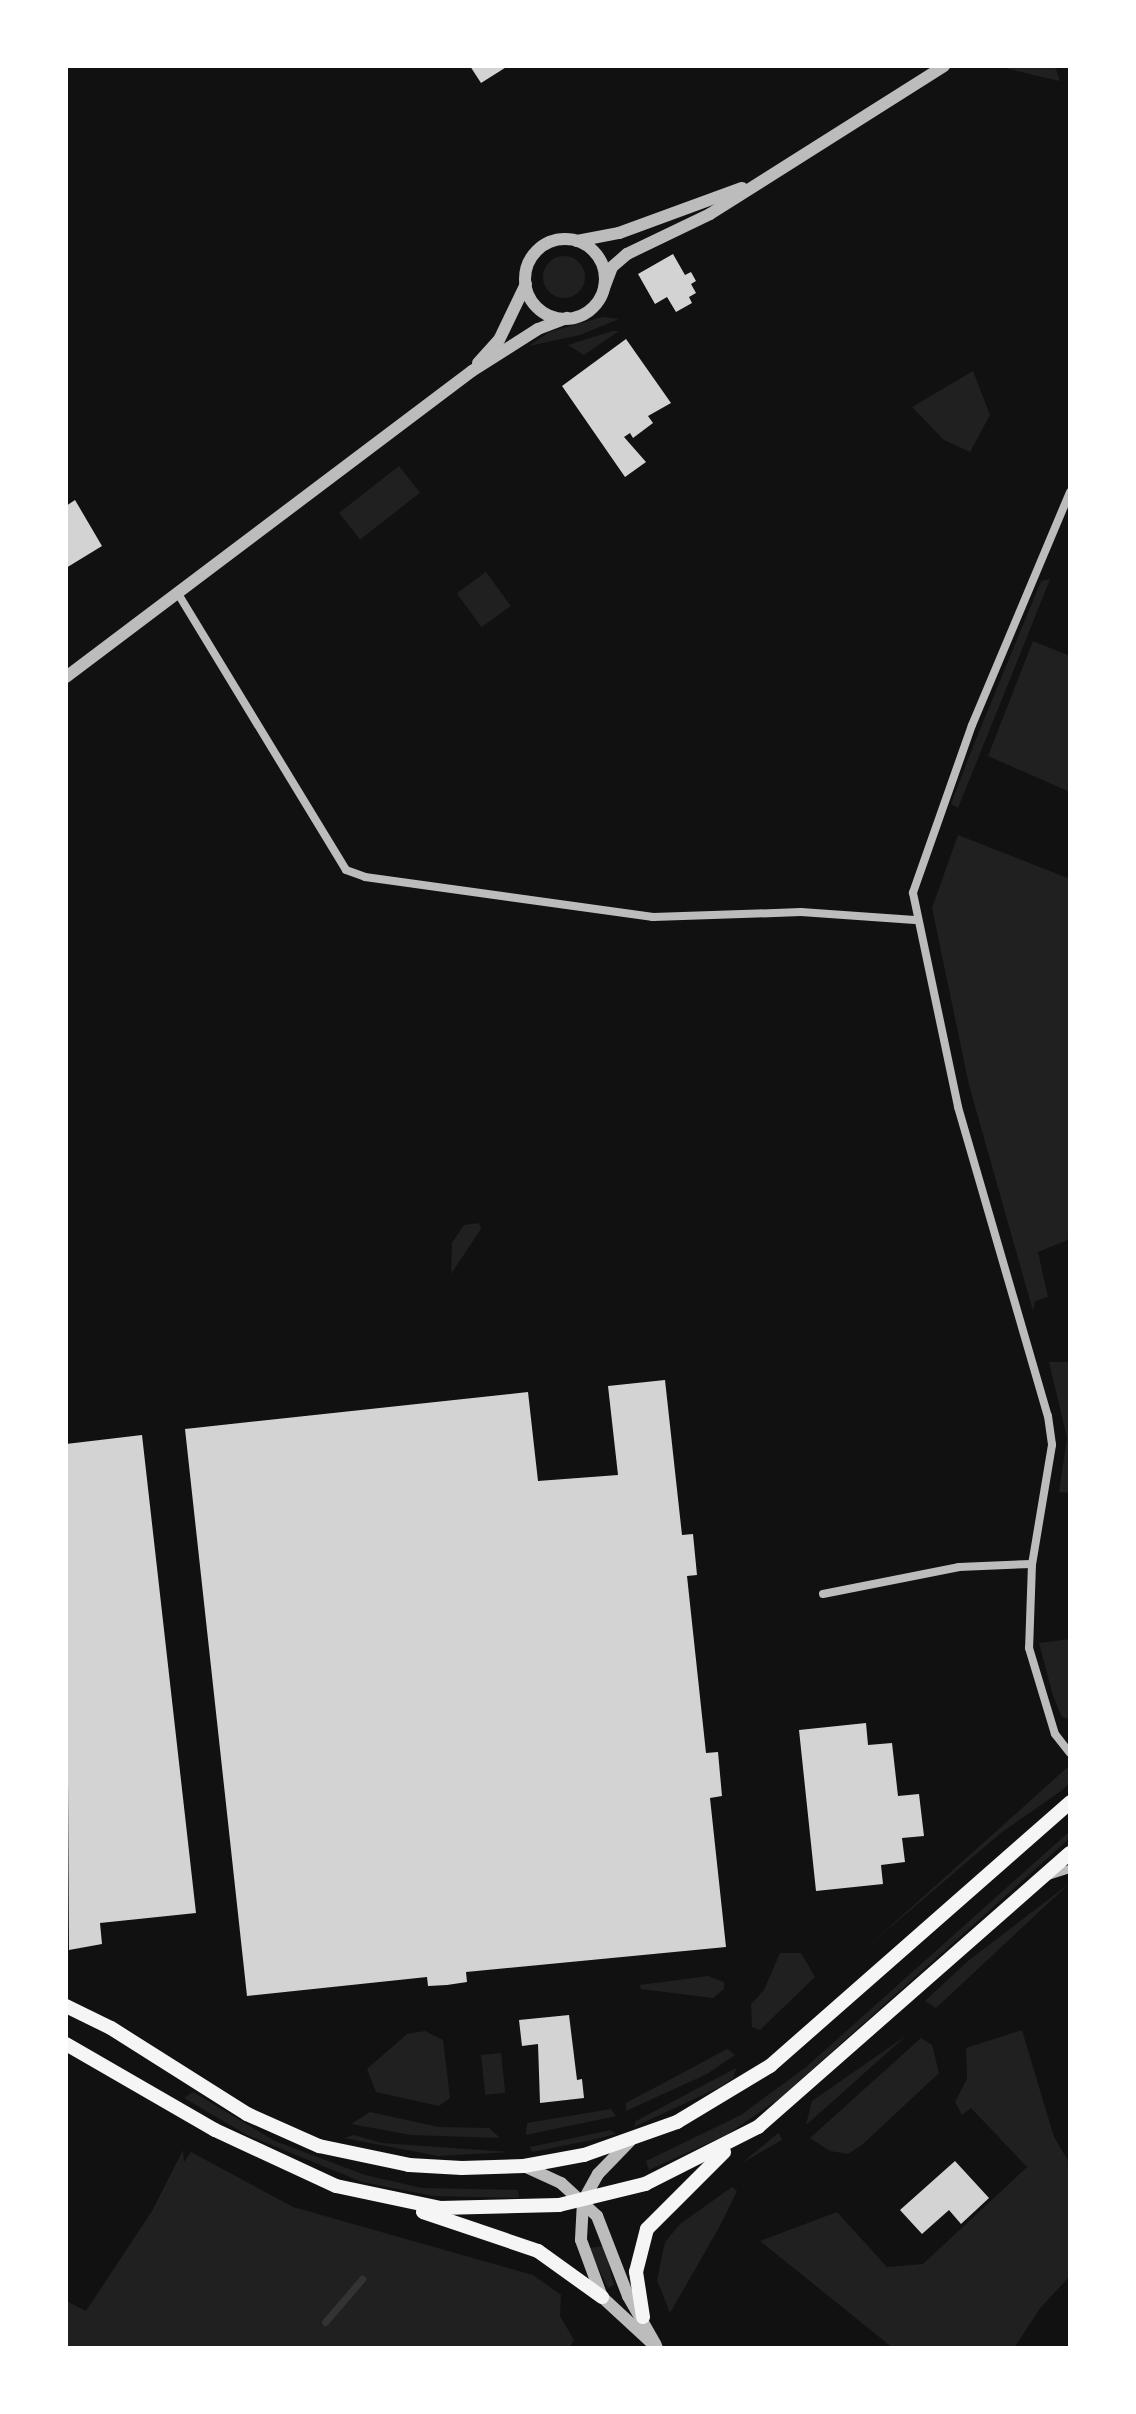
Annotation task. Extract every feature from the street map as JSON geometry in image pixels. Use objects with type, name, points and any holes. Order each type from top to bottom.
[{"type":"main road","points":[[66,2006],[111,2028],[247,2114],[319,2146],[409,2165],[524,2166],[584,2155],[630,2141],[708,2107],[770,2066],[1070,1802]]},
{"type":"main road","points":[[643,2317],[636,2272],[647,2229],[731,2144],[805,2091],[1070,1853]]},
{"type":"main road","points":[[66,2044],[267,2155],[336,2186],[388,2200],[538,2251],[602,2297]]},
{"type":"main road","points":[[388,2200],[486,2210],[583,2201],[645,2184],[731,2144]]},
{"type":"street","points":[[66,677],[472,371],[538,329],[586,312],[604,288],[612,267],[627,254],[710,214],[944,66]]},
{"type":"street","points":[[472,371],[499,340],[526,284],[536,252],[553,241],[577,241],[619,233],[753,185]]},
{"type":"street","points":[[577,241],[602,264],[604,288]]},
{"type":"street","points":[[526,284],[544,313],[567,318]]},
{"type":"street","points":[[1070,492],[950,784],[913,893],[915,920],[958,1107],[1048,1416],[1052,1445],[1032,1564],[1029,1648],[1055,1734],[1070,1753]]},
{"type":"street","points":[[177,592],[346,870],[653,917],[801,912],[915,920]]},
{"type":"street","points":[[823,1594],[959,1567],[1032,1564]]},
{"type":"street","points":[[1043,1878],[1070,1869]]},
{"type":"street","points":[[630,2141],[598,2174],[583,2201],[583,2256],[602,2297],[657,2348]]},
{"type":"street","points":[[524,2166],[583,2201],[608,2237],[628,2296],[643,2317],[657,2348]]},
{"type":"shaded area","points":[[997,66],[1055,66],[1060,81],[1046,78]]},
{"type":"shaded area","points":[[564,256],[579,262],[585,277],[579,292],[564,298],[549,292],[543,277],[549,262]]},
{"type":"shaded area","points":[[603,317],[619,319],[580,335],[529,346],[549,332]]},
{"type":"shaded area","points":[[612,331],[619,331],[584,355],[568,345]]},
{"type":"shaded area","points":[[973,371],[990,415],[970,452],[944,440],[912,407]]},
{"type":"shaded area","points":[[399,466],[420,493],[360,540],[339,513]]},
{"type":"shaded area","points":[[486,572],[511,606],[482,627],[457,593]]},
{"type":"shaded area","points":[[1050,579],[958,808],[951,804],[972,749],[1041,581]]},
{"type":"shaded area","points":[[1033,641],[1070,656],[1070,792],[988,756]]},
{"type":"shaded area","points":[[958,835],[1070,879],[1070,1239],[1038,1252],[1048,1297],[1035,1301],[1033,1311],[969,1085],[932,908]]},
{"type":"shaded area","points":[[479,1223],[481,1229],[451,1274],[452,1243],[464,1225]]},
{"type":"shaded area","points":[[1049,1362],[1070,1362],[1070,1493],[1059,1492],[1067,1438]]},
{"type":"shaded area","points":[[1070,1639],[1070,1719],[1062,1717],[1053,1696],[1039,1643]]},
{"type":"shaded area","points":[[1070,1765],[1070,1783],[1002,1832],[866,1948]]},
{"type":"shaded area","points":[[1070,1831],[1070,1838],[779,2099],[726,2135],[649,2170],[646,2161],[741,2115],[805,2068]]},
{"type":"shaded area","points":[[1070,1883],[936,2008],[925,2001],[968,1961]]},
{"type":"shaded area","points":[[780,1953],[801,1953],[815,1977],[760,2030],[752,2027],[751,2004],[764,1990]]},
{"type":"shaded area","points":[[708,1976],[724,1982],[724,1989],[713,1998],[641,1989],[640,1985]]},
{"type":"shaded area","points":[[1022,2030],[1054,2137],[1070,2164],[1070,2276],[1041,2307],[1014,2348],[893,2348],[760,2241],[837,2212],[887,2267],[923,2264],[1027,2167],[971,2108],[962,2115],[955,2102],[967,2079],[966,2048]]},
{"type":"shaded area","points":[[425,2031],[443,2040],[450,2098],[439,2106],[376,2092],[367,2069],[407,2034]]},
{"type":"shaded area","points":[[907,2035],[813,2119],[806,2125],[812,2101]]},
{"type":"shaded area","points":[[921,2038],[932,2045],[939,2073],[863,2144],[848,2154],[830,2151],[810,2138]]},
{"type":"shaded area","points":[[727,2049],[735,2055],[707,2074],[626,2111],[626,2103]]},
{"type":"shaded area","points":[[501,2053],[505,2093],[485,2095],[481,2055]]},
{"type":"shaded area","points":[[736,2068],[733,2078],[720,2087],[634,2127],[636,2121]]},
{"type":"shaded area","points":[[193,2092],[275,2141],[365,2175],[422,2188],[518,2190],[519,2198],[433,2196],[362,2182],[247,2135],[184,2098]]},
{"type":"shaded area","points":[[611,2109],[616,2116],[526,2135],[527,2123]]},
{"type":"shaded area","points":[[370,2112],[439,2127],[489,2128],[500,2138],[411,2135],[351,2124]]},
{"type":"shaded area","points":[[611,2130],[616,2134],[532,2152],[530,2147]]},
{"type":"shaded area","points":[[777,2134],[782,2140],[742,2163]]},
{"type":"shaded area","points":[[354,2135],[382,2143],[511,2152],[438,2156],[344,2138]]},
{"type":"shaded area","points":[[183,2150],[184,2162],[191,2152],[293,2207],[533,2275],[561,2295],[560,2316],[574,2340],[569,2348],[66,2348],[66,2301],[86,2311],[152,2211]]},
{"type":"shaded area","points":[[732,2187],[737,2191],[721,2224],[670,2313],[657,2280],[665,2242],[680,2224]]},
{"type":"shaded area","points":[[604,2246],[614,2285],[608,2288],[589,2248]]},
{"type":"building","points":[[470,66],[508,66],[481,83]]},
{"type":"building","points":[[673,254],[685,275],[691,272],[696,281],[691,284],[696,293],[689,297],[692,303],[676,312],[667,297],[655,304],[638,274]]},
{"type":"building","points":[[626,339],[671,403],[648,416],[653,423],[633,438],[630,433],[624,437],[646,462],[625,477],[562,386]]},
{"type":"building","points":[[75,500],[102,546],[66,568],[66,506]]},
{"type":"building","points":[[665,1380],[682,1535],[693,1534],[697,1575],[687,1576],[706,1753],[718,1752],[722,1796],[710,1798],[726,1947],[466,1972],[467,1982],[447,1985],[428,1986],[427,1977],[247,1996],[185,1429],[528,1392],[538,1481],[618,1475],[608,1386]]},
{"type":"building","points":[[142,1435],[196,1913],[100,1923],[102,1944],[69,1950],[66,1444]]},
{"type":"building","points":[[866,1723],[868,1745],[892,1743],[898,1796],[919,1794],[924,1836],[902,1838],[905,1862],[881,1865],[883,1884],[816,1891],[799,1730]]},
{"type":"building","points":[[569,2015],[577,2080],[582,2079],[584,2098],[540,2103],[538,2044],[522,2046],[519,2020]]},
{"type":"building","points":[[955,2161],[989,2198],[961,2224],[949,2210],[922,2234],[900,2210]]},
{"type":"waterway","points":[[325,2322],[362,2279]]}]
